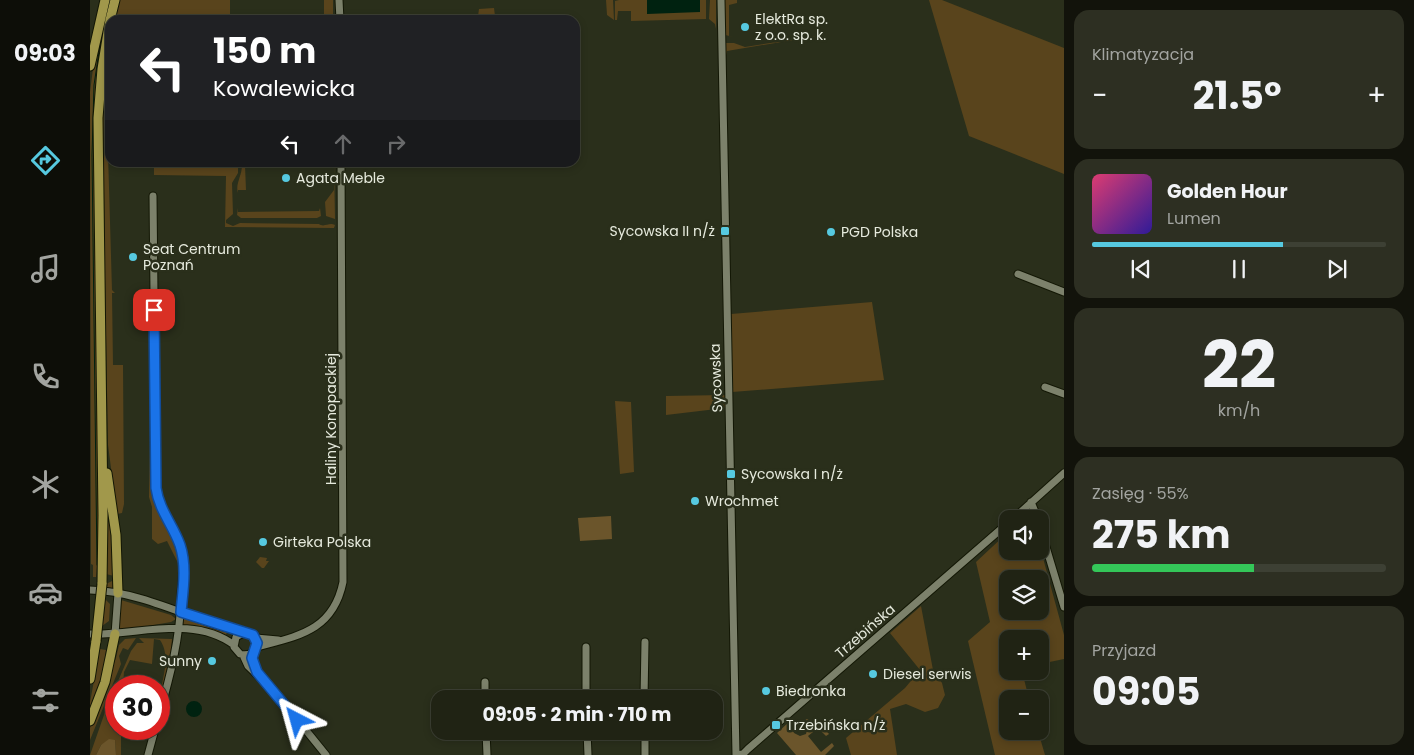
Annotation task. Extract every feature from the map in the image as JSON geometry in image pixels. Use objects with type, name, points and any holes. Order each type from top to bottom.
[{"type":"main road","points":[[90,66],[105,0]]},
{"type":"main road","points":[[111,15],[115,0]]},
{"type":"main road","points":[[90,679],[93,638],[102,584],[103,456],[98,118],[105,51]]},
{"type":"main road","points":[[103,456],[115,520],[118,593]]},
{"type":"main road","points":[[90,721],[105,682],[115,634]]},
{"type":"street","points":[[339,0],[340,15]]},
{"type":"street","name":"Sycowska","points":[[721,0],[736,755]]},
{"type":"street","name":"Haliny Konopackiej","points":[[255,650],[279,640],[305,634],[320,624],[336,604],[343,582],[341,167]]},
{"type":"street","points":[[153,196],[156,488],[161,509],[177,539],[182,555],[184,575],[181,612],[170,676]]},
{"type":"street","points":[[1018,274],[1064,292]]},
{"type":"street","points":[[1044,387],[1064,394]]},
{"type":"street","points":[[1023,510],[1064,473]]},
{"type":"street","points":[[1031,502],[1034,510]]},
{"type":"street","name":"Trzebińska","points":[[736,755],[743,754],[999,531]]},
{"type":"street","points":[[1049,557],[1064,607]]},
{"type":"street","points":[[90,590],[118,593],[251,634],[256,638],[252,662],[257,672],[326,755]]},
{"type":"street","points":[[115,634],[118,593]]},
{"type":"street","points":[[170,608],[177,604],[181,598]]},
{"type":"street","points":[[93,638],[166,629],[177,632],[203,631],[228,640],[234,645],[237,652],[242,655],[247,665],[257,672]]},
{"type":"street","points":[[234,645],[236,637],[243,633]]},
{"type":"street","name":"Haliny Konopackiej","points":[[256,638],[279,640]]},
{"type":"street","points":[[644,690],[645,642]]},
{"type":"street","points":[[586,646],[586,690]]},
{"type":"street","points":[[242,655],[255,650]]},
{"type":"street","points":[[485,682],[485,690]]},
{"type":"street","points":[[148,755],[152,740]]},
{"type":"street","points":[[486,740],[487,755]]},
{"type":"street","points":[[587,740],[588,755]]},
{"type":"street","points":[[645,740],[645,755]]},
{"type":"shaded area","points":[[108,0],[112,0],[109,15],[105,15],[105,34],[100,59],[99,564],[97,565],[96,577],[93,577],[93,565],[91,564],[90,92],[94,61]]},
{"type":"shaded area","points":[[120,0],[230,0],[230,15],[116,15]]},
{"type":"shaded area","points":[[324,0],[333,0],[333,15],[324,15]]},
{"type":"shaded area","points":[[606,0],[613,0],[614,20],[607,15]]},
{"type":"shaded area","points":[[647,0],[700,0],[700,12],[647,14]]},
{"type":"shaded area","points":[[706,0],[706,19],[631,21],[631,11],[618,11],[617,20],[615,20],[615,1]]},
{"type":"shaded area","points":[[710,0],[716,0],[716,29],[715,24],[709,19]]},
{"type":"shaded area","points":[[724,0],[737,0],[737,3],[729,5],[729,36],[725,35]]},
{"type":"shaded area","points":[[929,0],[942,0],[1064,48],[1064,174],[969,136]]},
{"type":"shaded area","points":[[494,8],[495,15],[478,15],[479,9]]},
{"type":"shaded area","points":[[829,34],[727,51],[725,59],[726,43],[734,43],[745,47]]},
{"type":"shaded area","points":[[105,86],[105,167],[108,167],[112,290],[115,293],[112,293],[113,365],[123,365],[124,504],[122,513],[117,514],[108,445],[103,103]]},
{"type":"shaded area","points":[[154,167],[238,167],[238,173],[232,183],[233,214],[226,220],[226,223],[233,226],[240,223],[335,225],[334,228],[225,227],[226,176],[154,175]]},
{"type":"shaded area","points":[[242,167],[245,167],[246,190],[238,190],[238,193],[237,186]]},
{"type":"shaded area","points":[[334,167],[335,219],[326,216],[325,202],[334,190]]},
{"type":"shaded area","points":[[238,208],[238,212],[319,211],[320,208],[321,216],[317,218],[241,218],[237,215]]},
{"type":"shaded area","points":[[872,302],[884,380],[732,392],[731,314]]},
{"type":"shaded area","points":[[725,395],[725,408],[666,415],[666,396]]},
{"type":"shaded area","points":[[615,401],[631,402],[634,472],[620,474]]},
{"type":"shaded area","points":[[150,441],[153,441],[155,498],[160,514],[177,549],[180,567],[167,541],[158,544],[152,539],[152,507],[149,497]]},
{"type":"shaded area","points":[[108,486],[112,521],[115,590],[106,588],[106,584],[114,580],[114,576],[106,574]]},
{"type":"shaded area","points":[[611,516],[612,539],[580,541],[578,518]]},
{"type":"shaded area","points":[[999,540],[999,560],[1044,560],[1046,570],[999,570],[999,620],[1049,620],[1049,580],[1064,635],[1064,659],[1049,662],[1049,630],[999,630],[999,680],[1024,680],[1027,690],[999,690],[999,740],[1041,740],[1045,755],[995,755],[968,641],[990,622],[976,562]]},
{"type":"shaded area","points":[[260,557],[267,558],[266,561],[269,561],[264,568],[256,562]]},
{"type":"shaded area","points":[[105,599],[110,604],[109,621],[102,626]]},
{"type":"shaded area","points":[[121,600],[171,615],[176,619],[171,622],[119,631]]},
{"type":"shaded area","points":[[921,606],[933,670],[942,683],[945,695],[938,708],[925,712],[906,704],[890,709],[897,755],[851,755],[846,738],[905,688],[920,670],[890,633]]},
{"type":"shaded area","points":[[182,618],[227,632],[226,635],[203,628],[181,625]]},
{"type":"shaded area","points":[[136,638],[128,650],[123,648],[119,656],[121,664],[117,675],[110,675],[119,645],[125,639]]},
{"type":"shaded area","points":[[139,638],[172,639],[166,675],[164,675],[164,647],[160,640],[154,639],[152,664],[130,660],[124,675],[121,675],[131,651],[137,643],[144,643]]},
{"type":"shaded area","points":[[100,649],[106,650],[102,680],[90,715],[90,702]]},
{"type":"shaded area","points":[[105,688],[105,703],[90,740],[90,728]]},
{"type":"shaded area","points":[[194,701],[202,709],[194,717],[186,709]]},
{"type":"shaded area","points":[[105,712],[105,740],[115,740],[101,745],[96,755],[90,755]]},
{"type":"shaded area","points":[[807,719],[812,722],[816,719],[829,734],[826,736],[818,728],[808,736],[821,752],[832,743],[834,746],[825,755],[796,755],[777,733],[789,722],[794,727],[794,733],[800,736],[806,734],[807,730],[802,722]]},
{"type":"shaded area","points":[[108,740],[115,740],[116,755],[96,755],[101,745]]},
{"type":"shaded area","points":[[115,740],[121,740],[121,755],[116,755]]},
{"type":"waterway","points":[[107,11],[110,0]]},
{"type":"waterway","points":[[97,565],[92,155],[94,85],[102,32]]},
{"type":"place","name":"ElektRa sp. z o.o. sp. k.","points":[[745,27]]},
{"type":"place","name":"Agata Meble","points":[[286,178]]},
{"type":"place","name":"Sycowska II n/ż","points":[[725,231]]},
{"type":"place","name":"PGD Polska","points":[[831,232]]},
{"type":"place","name":"Seat Centrum Poznań","points":[[133,257]]},
{"type":"place","name":"Sycowska I n/ż","points":[[731,474]]},
{"type":"place","name":"Wrochmet","points":[[695,501]]},
{"type":"place","name":"Girteka Polska","points":[[263,542]]},
{"type":"place","name":"Sunny","points":[[212,661]]},
{"type":"place","name":"Diesel serwis","points":[[873,674]]},
{"type":"place","name":"Biedronka","points":[[766,691]]},
{"type":"place","name":"Trzebińska n/ż","points":[[776,725]]},
{"type":"route","points":[[154,310],[156,488],[161,509],[181,550],[184,575],[181,612],[219,626],[253,635],[256,638],[257,645],[253,653],[252,662],[257,672],[297,720]]}]
